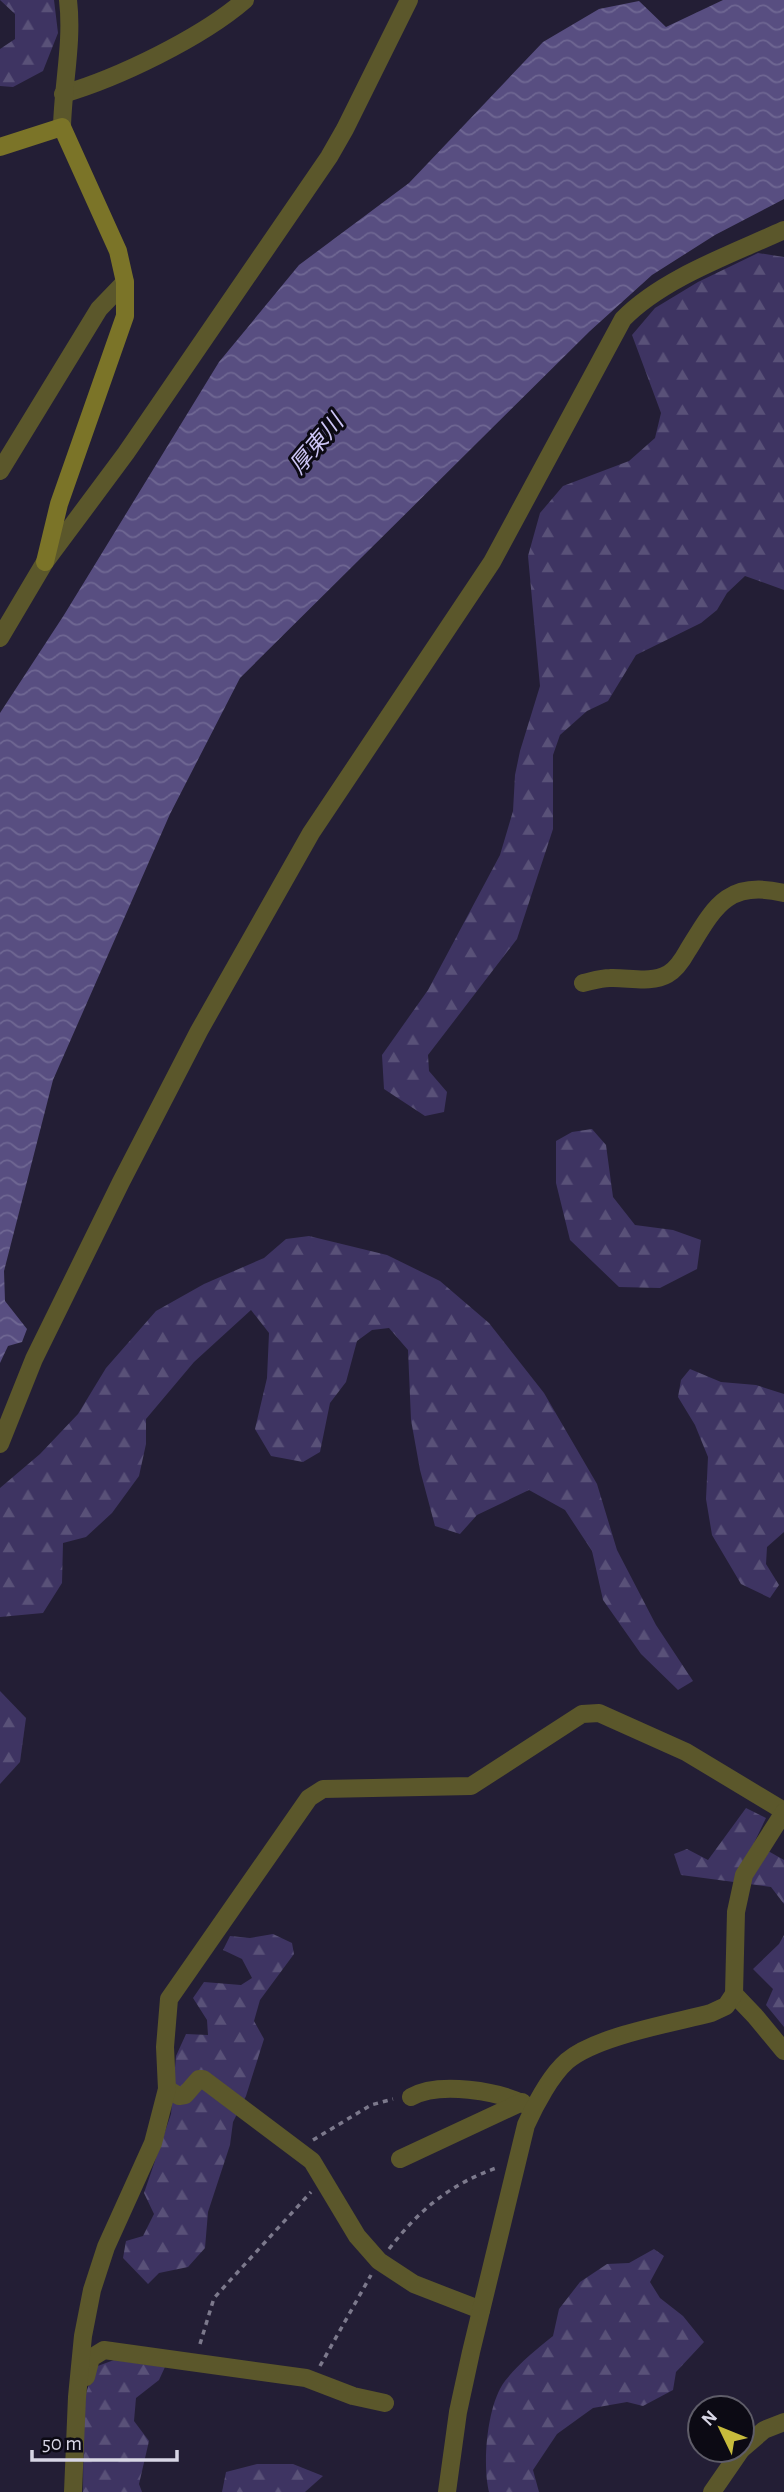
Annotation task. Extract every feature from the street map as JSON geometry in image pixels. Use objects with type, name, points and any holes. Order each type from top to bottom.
[{"type":"street","points":[[45,562],[60,504],[125,316],[125,282],[118,251],[62,127],[71,26],[68,0]]},
{"type":"street","points":[[63,94],[89,87],[180,44],[245,0]]},
{"type":"street","points":[[0,638],[45,562],[126,453],[328,157],[345,129],[409,0]]},
{"type":"street","points":[[0,147],[62,127]]},
{"type":"street","points":[[0,1444],[34,1359],[121,1182],[206,1019],[311,833],[492,562],[623,319],[637,304],[667,286],[784,230]]},
{"type":"street","points":[[0,471],[99,309],[125,282]]},
{"type":"street","points":[[583,983],[607,978],[656,979],[670,974],[680,964],[715,907],[729,896],[743,891],[784,893]]},
{"type":"street","points":[[73,2492],[83,2336],[92,2290],[106,2247],[153,2143],[167,2089],[165,2047],[169,1999],[309,1798],[323,1788],[471,1786],[582,1714],[599,1713],[686,1752],[784,1811],[744,1875],[736,1912],[734,1994],[726,2006],[711,2013],[603,2041],[583,2049],[565,2062],[527,2105],[400,2159]]},
{"type":"street","points":[[734,1994],[784,2051]]},
{"type":"street","points":[[167,2089],[179,2096],[185,2095],[199,2079],[203,2079],[312,2161],[357,2236],[379,2261],[414,2284],[481,2310]]},
{"type":"street","points":[[411,2097],[422,2091],[473,2090],[512,2097],[527,2105]]},
{"type":"street","points":[[447,2492],[458,2413],[526,2125],[527,2105]]},
{"type":"street","points":[[78,2383],[86,2378],[91,2358],[104,2350],[306,2378],[353,2396],[384,2403]]},
{"type":"street","points":[[756,2437],[764,2430],[784,2422]]},
{"type":"street","points":[[712,2492],[731,2464]]},
{"type":"path","points":[[295,2148],[321,2136],[371,2105],[411,2097]]},
{"type":"path","points":[[194,2363],[214,2298],[324,2181]]},
{"type":"green space","points":[[0,0],[54,0],[58,33],[43,71],[13,87],[0,86],[0,49],[15,39],[15,14]]},
{"type":"green space","points":[[758,253],[784,257],[784,590],[745,576],[727,593],[717,610],[701,623],[636,655],[608,701],[587,711],[560,735],[553,755],[553,829],[517,939],[428,1055],[429,1071],[447,1092],[444,1112],[425,1116],[384,1089],[382,1055],[428,990],[500,855],[513,811],[515,775],[520,751],[540,686],[528,556],[540,513],[563,486],[629,461],[655,438],[661,413],[632,335],[655,308],[698,282]]},
{"type":"green space","points":[[592,1129],[606,1145],[613,1197],[635,1225],[673,1230],[701,1240],[697,1269],[660,1288],[619,1287],[570,1240],[556,1183],[556,1141],[572,1132]]},
{"type":"green space","points":[[309,1236],[387,1255],[440,1281],[489,1323],[544,1393],[597,1484],[617,1550],[656,1625],[693,1681],[678,1690],[641,1654],[603,1600],[592,1551],[565,1510],[529,1490],[477,1515],[460,1534],[435,1526],[420,1470],[411,1420],[408,1350],[389,1328],[372,1330],[357,1341],[346,1382],[330,1403],[320,1452],[303,1462],[271,1456],[255,1429],[267,1378],[269,1333],[251,1310],[194,1362],[146,1419],[146,1444],[139,1476],[112,1513],[86,1537],[63,1543],[62,1583],[43,1613],[0,1617],[0,1488],[40,1454],[78,1414],[106,1368],[156,1311],[204,1284],[264,1258],[286,1239]]},
{"type":"green space","points":[[690,1369],[721,1382],[756,1385],[784,1394],[784,1532],[767,1547],[766,1564],[779,1585],[770,1598],[741,1584],[712,1535],[706,1499],[708,1457],[695,1425],[678,1397],[681,1380]]},
{"type":"green space","points":[[0,1691],[26,1718],[20,1762],[0,1784]]},
{"type":"green space","points":[[746,1808],[766,1818],[754,1843],[784,1860],[784,1904],[771,1887],[681,1875],[674,1854],[687,1849],[708,1860]]},
{"type":"green space","points":[[273,1934],[292,1943],[294,1954],[260,2000],[254,2021],[264,2039],[246,2096],[233,2122],[230,2145],[208,2212],[205,2248],[188,2267],[159,2273],[148,2284],[123,2258],[126,2241],[143,2236],[154,2214],[144,2193],[171,2114],[176,2056],[186,2034],[208,2035],[207,2020],[193,1998],[204,1982],[241,1985],[252,1978],[242,1959],[223,1950],[230,1936],[250,1938]]},
{"type":"green space","points":[[784,1935],[784,2027],[766,2005],[773,1989],[753,1969],[779,1944]]},
{"type":"green space","points":[[654,2249],[664,2256],[650,2282],[660,2298],[683,2316],[704,2342],[676,2372],[673,2390],[643,2406],[627,2402],[593,2408],[557,2434],[533,2470],[539,2492],[489,2492],[486,2451],[490,2419],[505,2381],[553,2336],[559,2309],[580,2282],[607,2264],[629,2263]]},
{"type":"green space","points":[[114,2360],[165,2367],[159,2380],[136,2398],[134,2421],[149,2441],[139,2484],[142,2492],[83,2492],[84,2399],[95,2367]]},
{"type":"green space","points":[[257,2464],[293,2464],[323,2476],[305,2492],[222,2492],[226,2472]]},
{"type":"water","name":"厚東川","points":[[723,0],[784,0],[784,199],[715,235],[652,275],[590,331],[240,678],[170,814],[53,1080],[4,1271],[5,1301],[27,1329],[22,1342],[8,1346],[0,1363],[0,713],[64,615],[219,362],[299,265],[409,183],[543,42],[599,9],[639,1],[666,27]]}]
